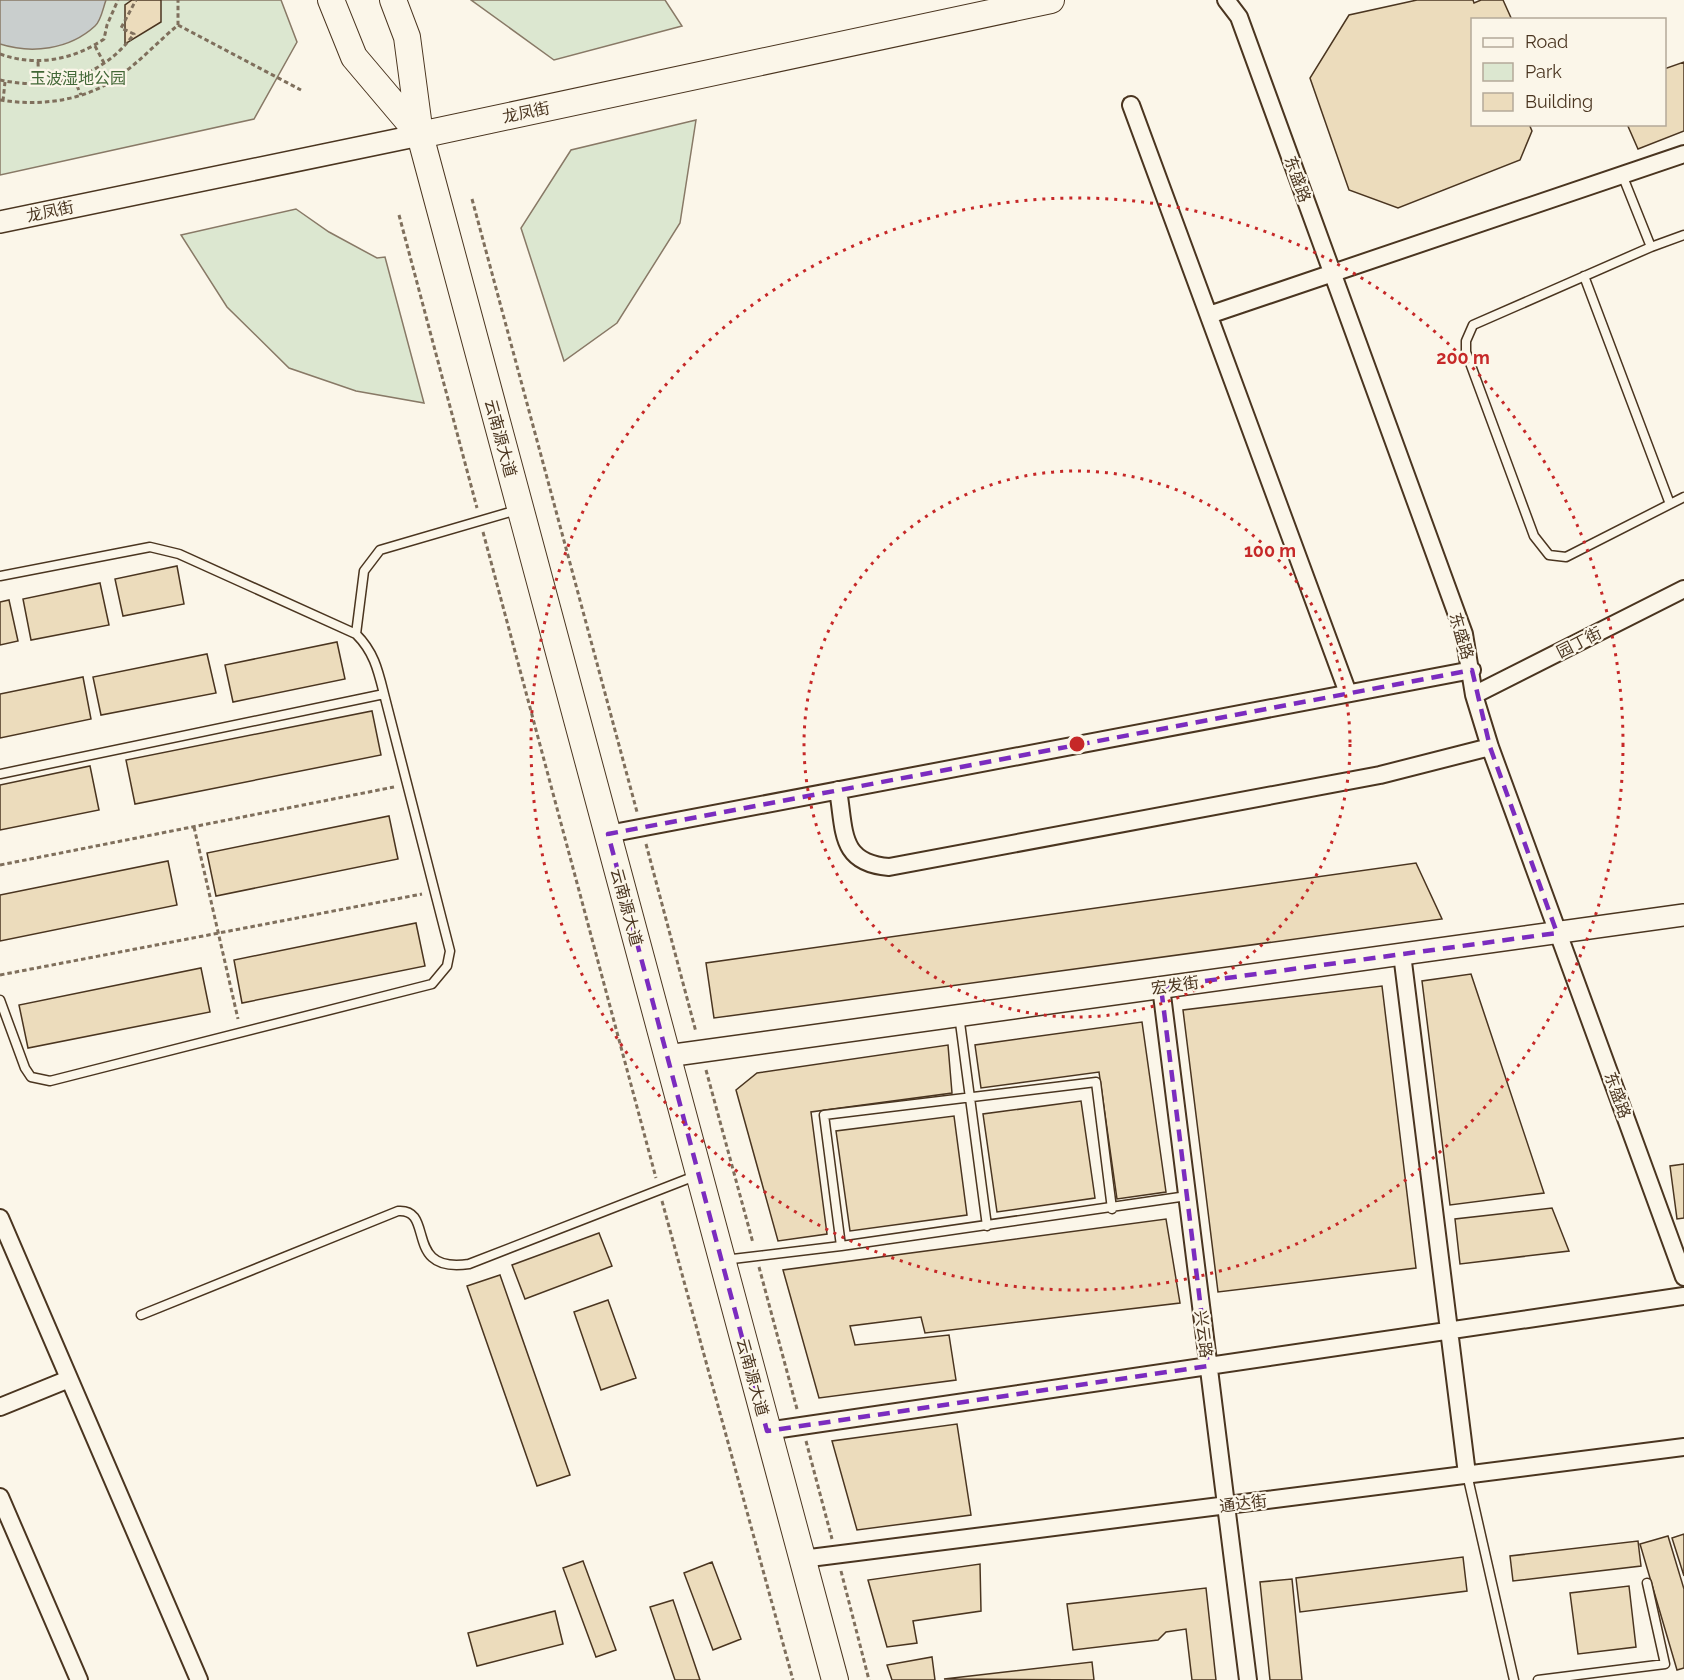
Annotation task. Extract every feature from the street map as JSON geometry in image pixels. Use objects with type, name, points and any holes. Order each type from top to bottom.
[{"type":"main road","name":"云南源大道","points":[[331,0],[354,57],[420,135]]},
{"type":"main road","name":"云南源大道","points":[[393,0],[407,37],[420,135],[835,1680]]},
{"type":"main road","name":"龙凤街","points":[[420,135],[1051,0]]},
{"type":"street","name":"东盛路","points":[[1226,0],[1239,17],[1464,634],[1472,670],[1474,695],[1490,747],[1684,1277]]},
{"type":"street","points":[[1131,105],[1348,693]]},
{"type":"street","name":"龙凤街","points":[[0,222],[420,135]]},
{"type":"street","points":[[1209,315],[1623,177],[1684,154]]},
{"type":"street","name":"园丁街","points":[[1474,695],[1684,589]]},
{"type":"street","points":[[608,834],[1472,670]]},
{"type":"street","points":[[838,790],[849,848],[858,860],[873,866],[889,867],[1380,775],[1490,747]]},
{"type":"street","name":"宏发街","points":[[667,1056],[1684,915]]},
{"type":"street","points":[[1402,954],[1467,1474]]},
{"type":"street","name":"兴云路","points":[[1161,987],[1248,1680]]},
{"type":"street","points":[[0,1218],[199,1680]]},
{"type":"street","points":[[767,1431],[1684,1296]]},
{"type":"street","points":[[0,1407],[69,1379]]},
{"type":"street","name":"通达街","points":[[802,1559],[1684,1447]]},
{"type":"street","points":[[0,1497],[79,1680]]},
{"type":"lane","points":[[1623,177],[1652,247]]},
{"type":"lane","points":[[1684,235],[1473,325],[1466,341],[1466,352],[1534,536],[1549,555],[1566,557],[1684,497]]},
{"type":"lane","points":[[1584,276],[1670,504]]},
{"type":"lane","points":[[356,634],[364,571],[380,550],[520,509]]},
{"type":"lane","points":[[0,576],[132,549],[162,549],[179,554],[356,634],[366,644],[376,661],[450,951],[447,966],[432,984],[59,1079],[40,1081],[31,1077],[25,1068],[0,1000]]},
{"type":"lane","points":[[0,774],[384,694]]},
{"type":"lane","points":[[958,1015],[987,1226]]},
{"type":"lane","points":[[841,1246],[824,1115],[1096,1082],[1112,1209]]},
{"type":"lane","points":[[141,1315],[398,1211],[410,1212],[415,1216],[424,1244],[432,1259],[442,1265],[457,1266],[469,1264],[699,1174]]},
{"type":"lane","points":[[722,1260],[1112,1209],[1187,1196]]},
{"type":"lane","points":[[1467,1474],[1514,1680]]},
{"type":"lane","points":[[1538,1680],[1665,1664],[1647,1582]]},
{"type":"path","points":[[0,54],[15,60],[38,62],[69,57],[94,46],[104,39],[116,0]]},
{"type":"path","points":[[0,80],[39,86],[74,79],[104,63],[121,51],[134,34],[121,28],[136,0]]},
{"type":"path","points":[[6,81],[1,101],[46,103],[81,96],[104,86],[126,72],[178,25],[178,0]]},
{"type":"path","points":[[178,25],[301,90]]},
{"type":"path","points":[[94,46],[104,63]]},
{"type":"path","points":[[38,62],[39,86]]},
{"type":"path","points":[[74,79],[81,96]]},
{"type":"path","points":[[472,199],[869,1680]]},
{"type":"path","points":[[399,215],[659,1189],[793,1680]]},
{"type":"path","points":[[0,865],[407,784]]},
{"type":"path","points":[[194,826],[241,1033]]},
{"type":"path","points":[[0,975],[435,891]]},
{"type":"highlighted area","points":[[1472,670],[1490,747],[1557,933],[1161,987],[1208,1366],[767,1431],[608,834]]},
{"type":"green space","name":"玉波湿地公园","points":[[0,0],[281,0],[297,42],[254,119],[0,175]]},
{"type":"green space","points":[[471,0],[665,0],[682,26],[554,60]]},
{"type":"green space","points":[[696,120],[680,223],[617,323],[564,361],[521,228],[571,150]]},
{"type":"green space","points":[[296,209],[329,232],[377,258],[385,257],[424,403],[356,391],[289,368],[227,307],[181,235]]},
{"type":"shaded area","points":[[0,0],[106,0],[97,24],[85,34],[62,45],[24,49],[0,44]]},
{"type":"building","points":[[132,0],[161,0],[161,22],[125,44],[125,5]]},
{"type":"building","points":[[1417,0],[1473,0],[1474,3],[1481,0],[1503,0],[1511,18],[1471,18],[1471,126],[1530,126],[1532,131],[1520,160],[1398,208],[1349,190],[1310,78],[1349,15]]},
{"type":"building","points":[[1684,62],[1684,131],[1638,149],[1628,126],[1666,126],[1666,68]]},
{"type":"building","points":[[177,566],[184,604],[123,616],[115,579]]},
{"type":"building","points":[[100,583],[109,625],[31,640],[23,599]]},
{"type":"building","points":[[9,600],[18,641],[0,645],[0,602]]},
{"type":"building","points":[[337,642],[345,679],[233,702],[225,665]]},
{"type":"building","points":[[207,654],[216,693],[101,715],[93,677]]},
{"type":"building","points":[[83,677],[91,719],[0,738],[0,694]]},
{"type":"building","points":[[372,711],[381,755],[135,804],[126,760]]},
{"type":"building","points":[[90,766],[99,810],[0,830],[0,785]]},
{"type":"building","points":[[389,816],[398,859],[216,896],[207,853]]},
{"type":"building","points":[[168,861],[177,905],[0,941],[0,895]]},
{"type":"building","points":[[1416,863],[1442,919],[714,1018],[706,963]]},
{"type":"building","points":[[416,923],[425,966],[242,1003],[234,960]]},
{"type":"building","points":[[201,968],[210,1012],[28,1048],[19,1005]]},
{"type":"building","points":[[1471,974],[1544,1193],[1450,1205],[1422,981]]},
{"type":"building","points":[[1382,986],[1416,1268],[1218,1292],[1183,1010]]},
{"type":"building","points":[[1142,1022],[1166,1192],[1117,1199],[1099,1072],[981,1088],[975,1045]]},
{"type":"building","points":[[948,1045],[952,1093],[811,1112],[827,1234],[778,1241],[736,1090],[757,1073]]},
{"type":"building","points":[[1081,1101],[1095,1198],[997,1212],[983,1114]]},
{"type":"building","points":[[954,1116],[967,1215],[850,1231],[836,1131]]},
{"type":"building","points":[[1684,1164],[1684,1218],[1677,1219],[1670,1166]]},
{"type":"building","points":[[1552,1208],[1569,1251],[1460,1264],[1455,1219]]},
{"type":"building","points":[[1166,1219],[1180,1303],[925,1333],[921,1317],[850,1326],[855,1345],[949,1335],[956,1380],[819,1398],[783,1270]]},
{"type":"building","points":[[599,1233],[612,1266],[525,1299],[512,1265]]},
{"type":"building","points":[[500,1275],[570,1475],[537,1486],[467,1286]]},
{"type":"building","points":[[608,1300],[636,1378],[601,1390],[574,1312]]},
{"type":"building","points":[[957,1424],[971,1515],[857,1530],[832,1441]]},
{"type":"building","points":[[1684,1534],[1684,1576],[1672,1538]]},
{"type":"building","points":[[1668,1536],[1684,1589],[1684,1668],[1677,1670],[1640,1544]]},
{"type":"building","points":[[1638,1541],[1641,1566],[1513,1581],[1510,1556]]},
{"type":"building","points":[[1463,1557],[1467,1591],[1300,1612],[1296,1578]]},
{"type":"building","points":[[583,1561],[616,1650],[596,1657],[563,1568]]},
{"type":"building","points":[[712,1562],[741,1639],[713,1650],[684,1573]]},
{"type":"building","points":[[980,1564],[981,1611],[913,1621],[917,1643],[887,1647],[868,1580]]},
{"type":"building","points":[[1292,1579],[1302,1680],[1270,1680],[1260,1582]]},
{"type":"building","points":[[1629,1586],[1636,1647],[1578,1654],[1570,1593]]},
{"type":"building","points":[[1206,1588],[1216,1680],[1192,1680],[1186,1629],[1166,1632],[1158,1640],[1073,1650],[1067,1604]]},
{"type":"building","points":[[673,1600],[700,1680],[675,1680],[650,1607]]},
{"type":"building","points":[[555,1611],[563,1644],[477,1666],[468,1633]]},
{"type":"building","points":[[932,1657],[935,1680],[892,1680],[887,1665]]},
{"type":"building","points":[[1092,1662],[1094,1680],[944,1679]]}]
